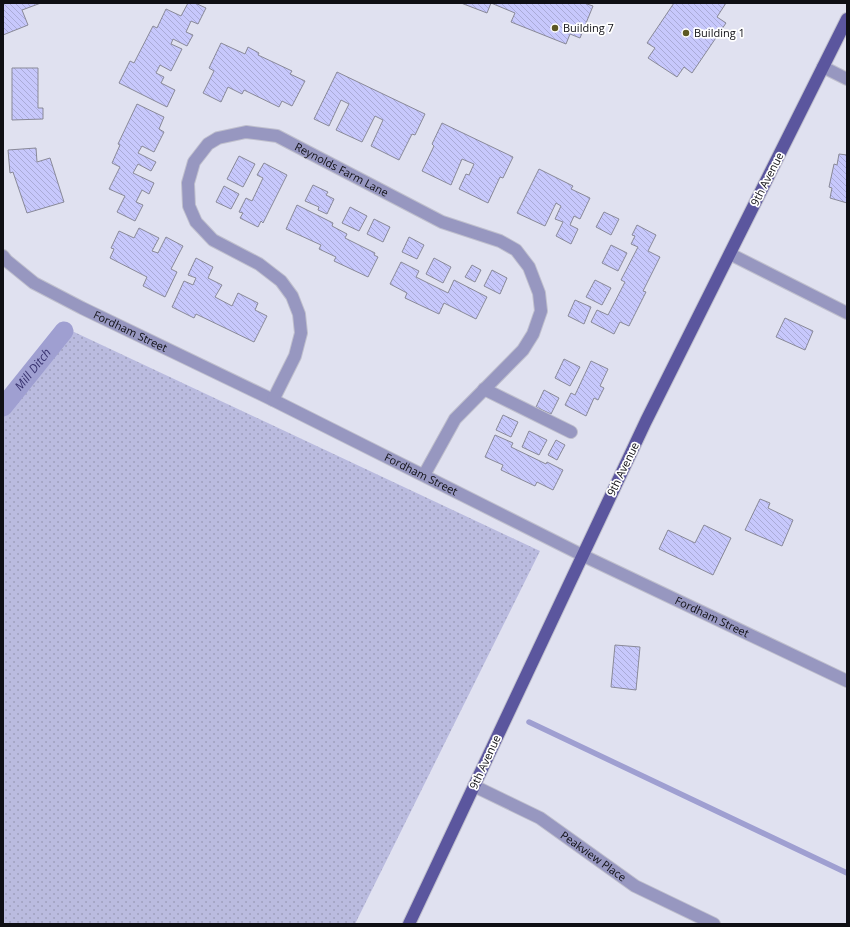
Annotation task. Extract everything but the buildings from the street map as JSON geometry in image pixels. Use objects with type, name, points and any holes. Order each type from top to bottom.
[{"type":"main road","name":"9th Avenue","points":[[409,924],[646,421],[847,19]]},
{"type":"street","points":[[823,67],[847,79]]},
{"type":"street","name":"Reynolds Farm Lane","points":[[273,400],[295,356],[301,333],[299,314],[292,296],[281,281],[259,264],[213,240],[196,222],[189,206],[188,183],[194,162],[203,150],[208,144],[218,138],[246,132],[277,136],[442,222],[500,241],[516,250],[529,267],[539,292],[541,311],[534,334],[523,350],[455,419],[424,475]]},
{"type":"street","points":[[730,254],[847,314]]},
{"type":"street","name":"Fordham Street","points":[[3,256],[34,284],[273,400],[582,555],[847,681]]},
{"type":"street","points":[[484,389],[571,432]]},
{"type":"street","name":"Peakview Place","points":[[474,786],[536,816],[635,886],[714,924]]},
{"type":"shaded area","points":[[72,331],[540,551],[355,924],[3,924],[3,417]]},
{"type":"waterway","name":"Mill Ditch","points":[[3,407],[64,331]]},
{"type":"waterway","points":[[529,722],[847,873]]},
{"type":"place","name":"Building 7","points":[[555,28]]},
{"type":"place","name":"Building 1","points":[[686,33]]}]
